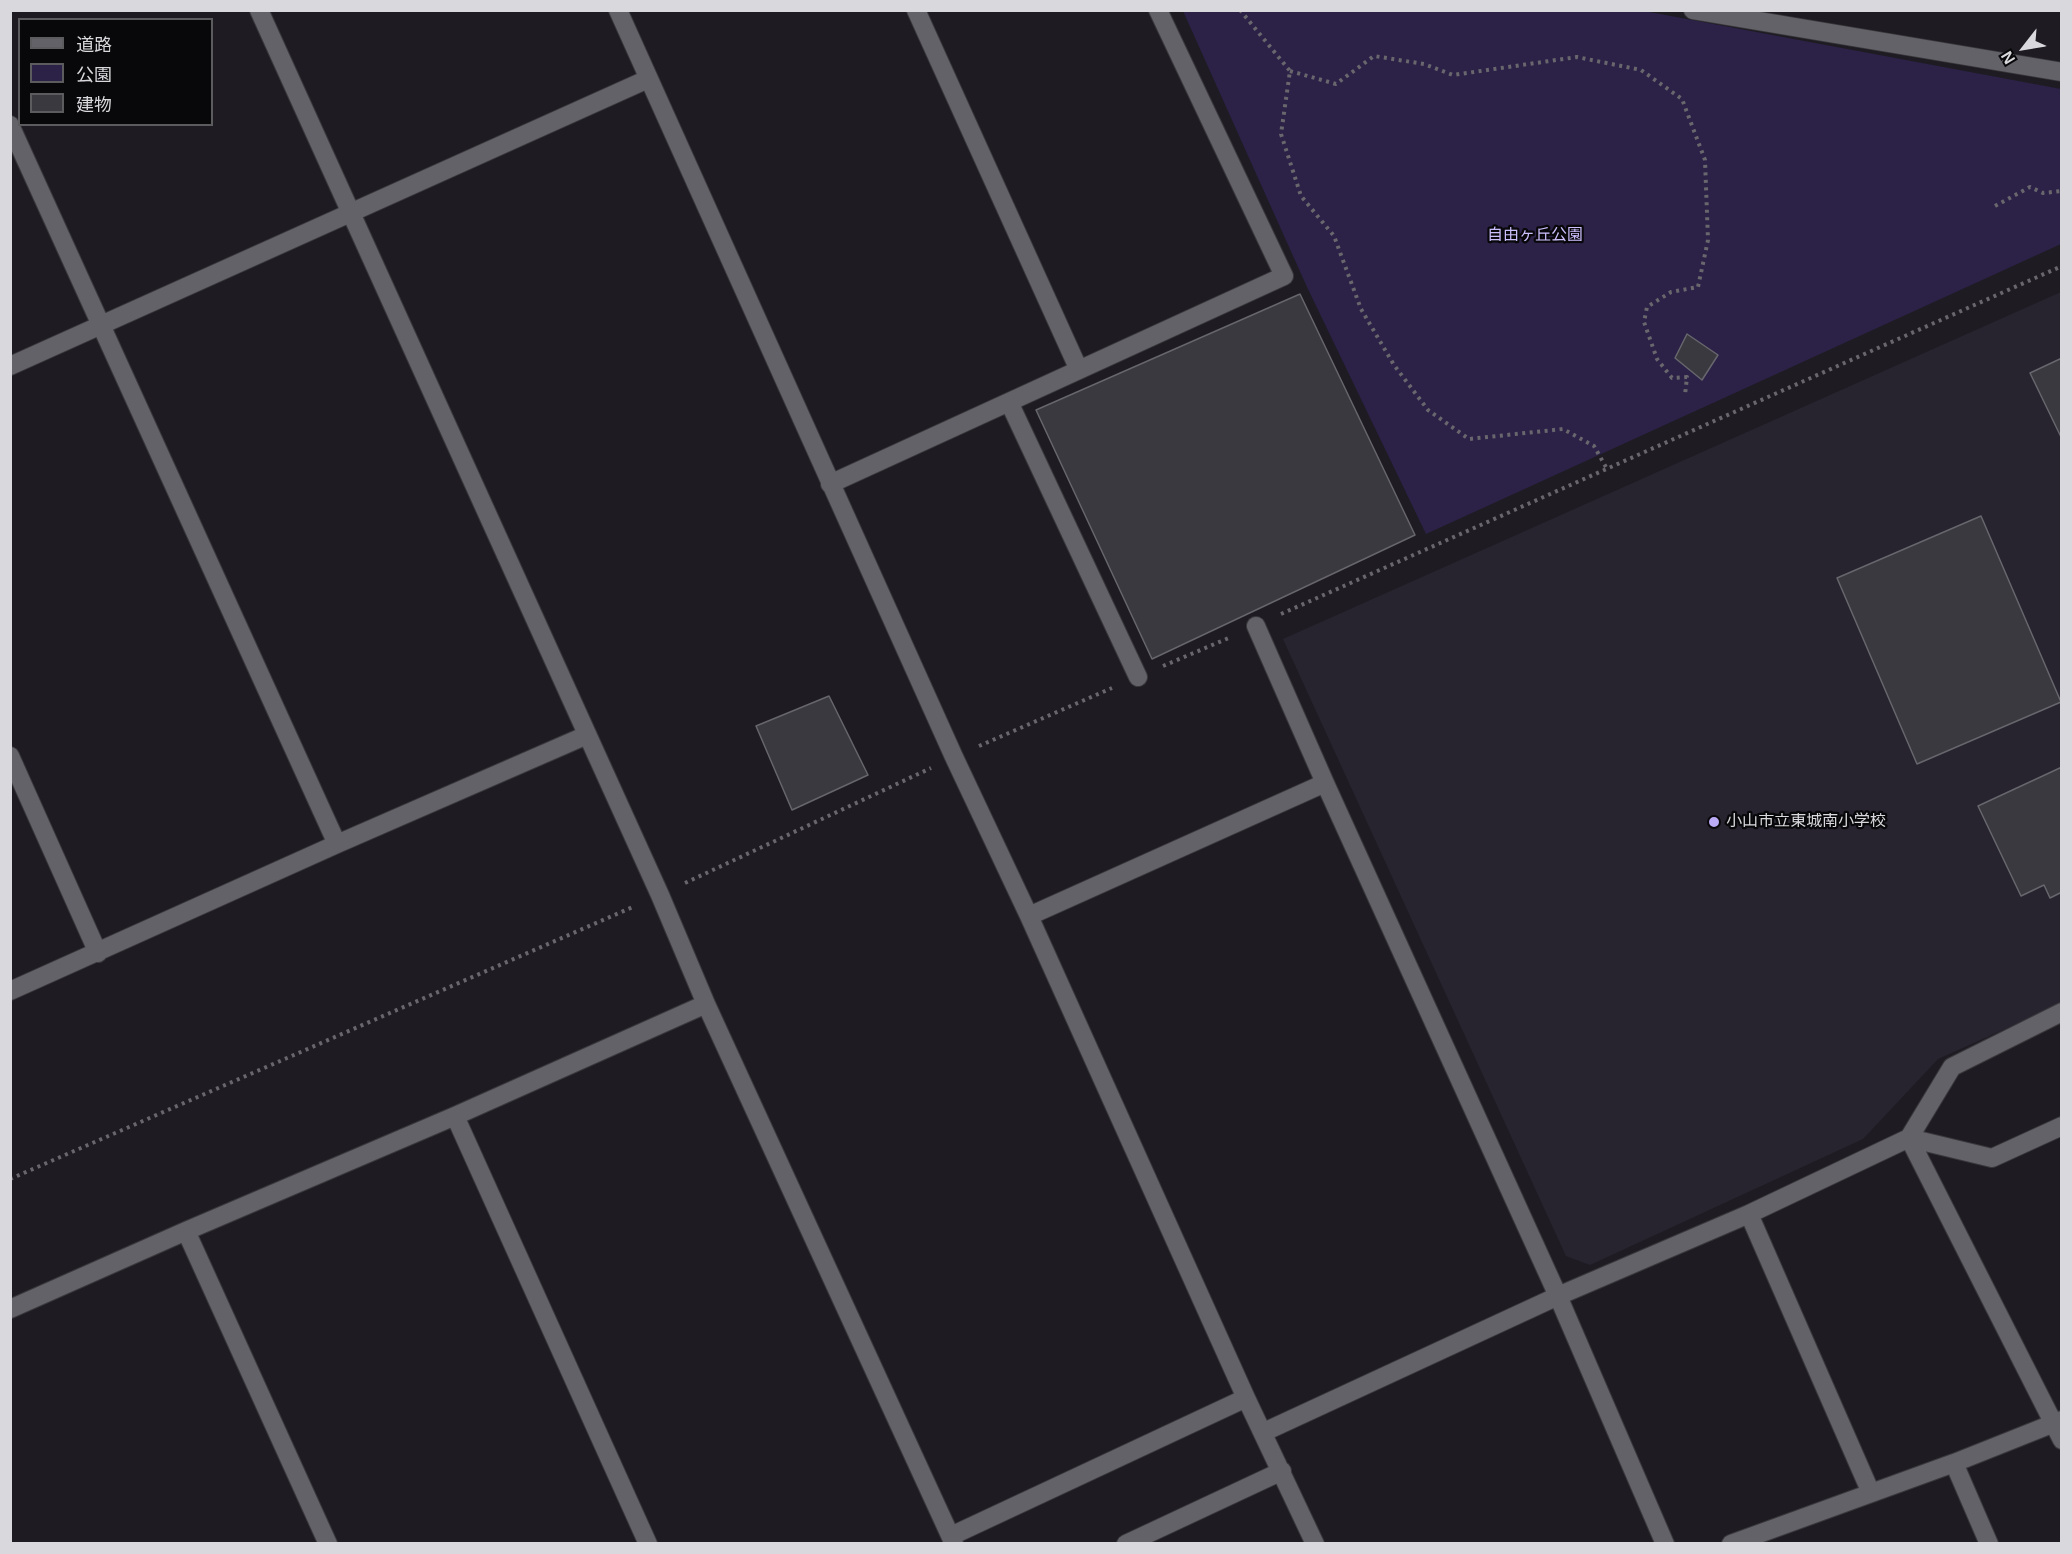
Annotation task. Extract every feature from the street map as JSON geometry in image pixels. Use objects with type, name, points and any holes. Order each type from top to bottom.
[{"type":"street","points":[[259,10],[660,895],[706,1004],[953,1540],[1246,1398]]},
{"type":"street","points":[[618,10],[954,757],[1029,916],[1246,1398],[1315,1544]]},
{"type":"street","points":[[916,10],[1079,370]]},
{"type":"street","points":[[830,484],[1284,276],[1158,10]]},
{"type":"street","points":[[1693,10],[2061,72]]},
{"type":"street","points":[[10,366],[648,79]]},
{"type":"street","points":[[10,125],[337,844]]},
{"type":"street","points":[[1009,402],[1138,677]]},
{"type":"street","points":[[1256,626],[1558,1296],[1665,1544]]},
{"type":"street","points":[[10,991],[587,735]]},
{"type":"street","points":[[10,756],[99,953]]},
{"type":"street","points":[[1029,916],[1325,783]]},
{"type":"street","points":[[10,1309],[455,1116],[706,1004]]},
{"type":"street","points":[[1264,1432],[1558,1296],[1749,1214],[1909,1138],[1952,1067],[2061,1012]]},
{"type":"street","points":[[455,1116],[648,1544]]},
{"type":"street","points":[[1909,1138],[1992,1158],[2061,1126]]},
{"type":"street","points":[[1909,1138],[2057,1422],[2061,1440]]},
{"type":"street","points":[[1749,1214],[1871,1493]]},
{"type":"street","points":[[186,1232],[328,1544]]},
{"type":"street","points":[[1731,1544],[1954,1463],[2057,1422]]},
{"type":"street","points":[[1954,1463],[1989,1544]]},
{"type":"street","points":[[1126,1544],[1282,1471]]},
{"type":"path","points":[[1240,10],[1290,71],[1336,84],[1374,56],[1424,64],[1453,75],[1577,57],[1641,70],[1682,99],[1706,160],[1708,240],[1698,287],[1671,292],[1647,307],[1644,322],[1657,359],[1672,378],[1687,377],[1685,395]]},
{"type":"path","points":[[1290,71],[1281,135],[1301,196],[1334,236],[1361,309],[1394,364],[1428,411],[1469,440],[1563,429],[1594,446],[1607,469]]},
{"type":"path","points":[[1995,206],[2030,187],[2043,193],[2061,191]]},
{"type":"path","points":[[10,1179],[660,895],[954,757],[1256,626],[2061,266]]},
{"type":"shaded area","name":"小山市立東城南小学校","points":[[2061,292],[2061,1004],[1938,1059],[1863,1139],[1590,1265],[1566,1256],[1283,639]]},
{"type":"green space","name":"自由ヶ丘公園","points":[[1183,11],[1644,11],[2061,89],[2061,244],[1426,534],[1307,287]]},
{"type":"building","points":[[1300,294],[1415,535],[1152,659],[1036,410]]},
{"type":"building","points":[[1687,334],[1718,355],[1702,380],[1675,358]]},
{"type":"building","points":[[2062,358],[2062,439],[2030,373]]},
{"type":"building","points":[[1981,516],[2061,702],[1917,764],[1837,578]]},
{"type":"building","points":[[829,696],[868,775],[792,810],[756,726]]},
{"type":"building","points":[[2062,767],[2062,892],[2050,898],[2044,885],[2021,896],[1978,806]]},
{"type":"place","name":"小山市立東城南小学校","points":[[1714,822]]}]
